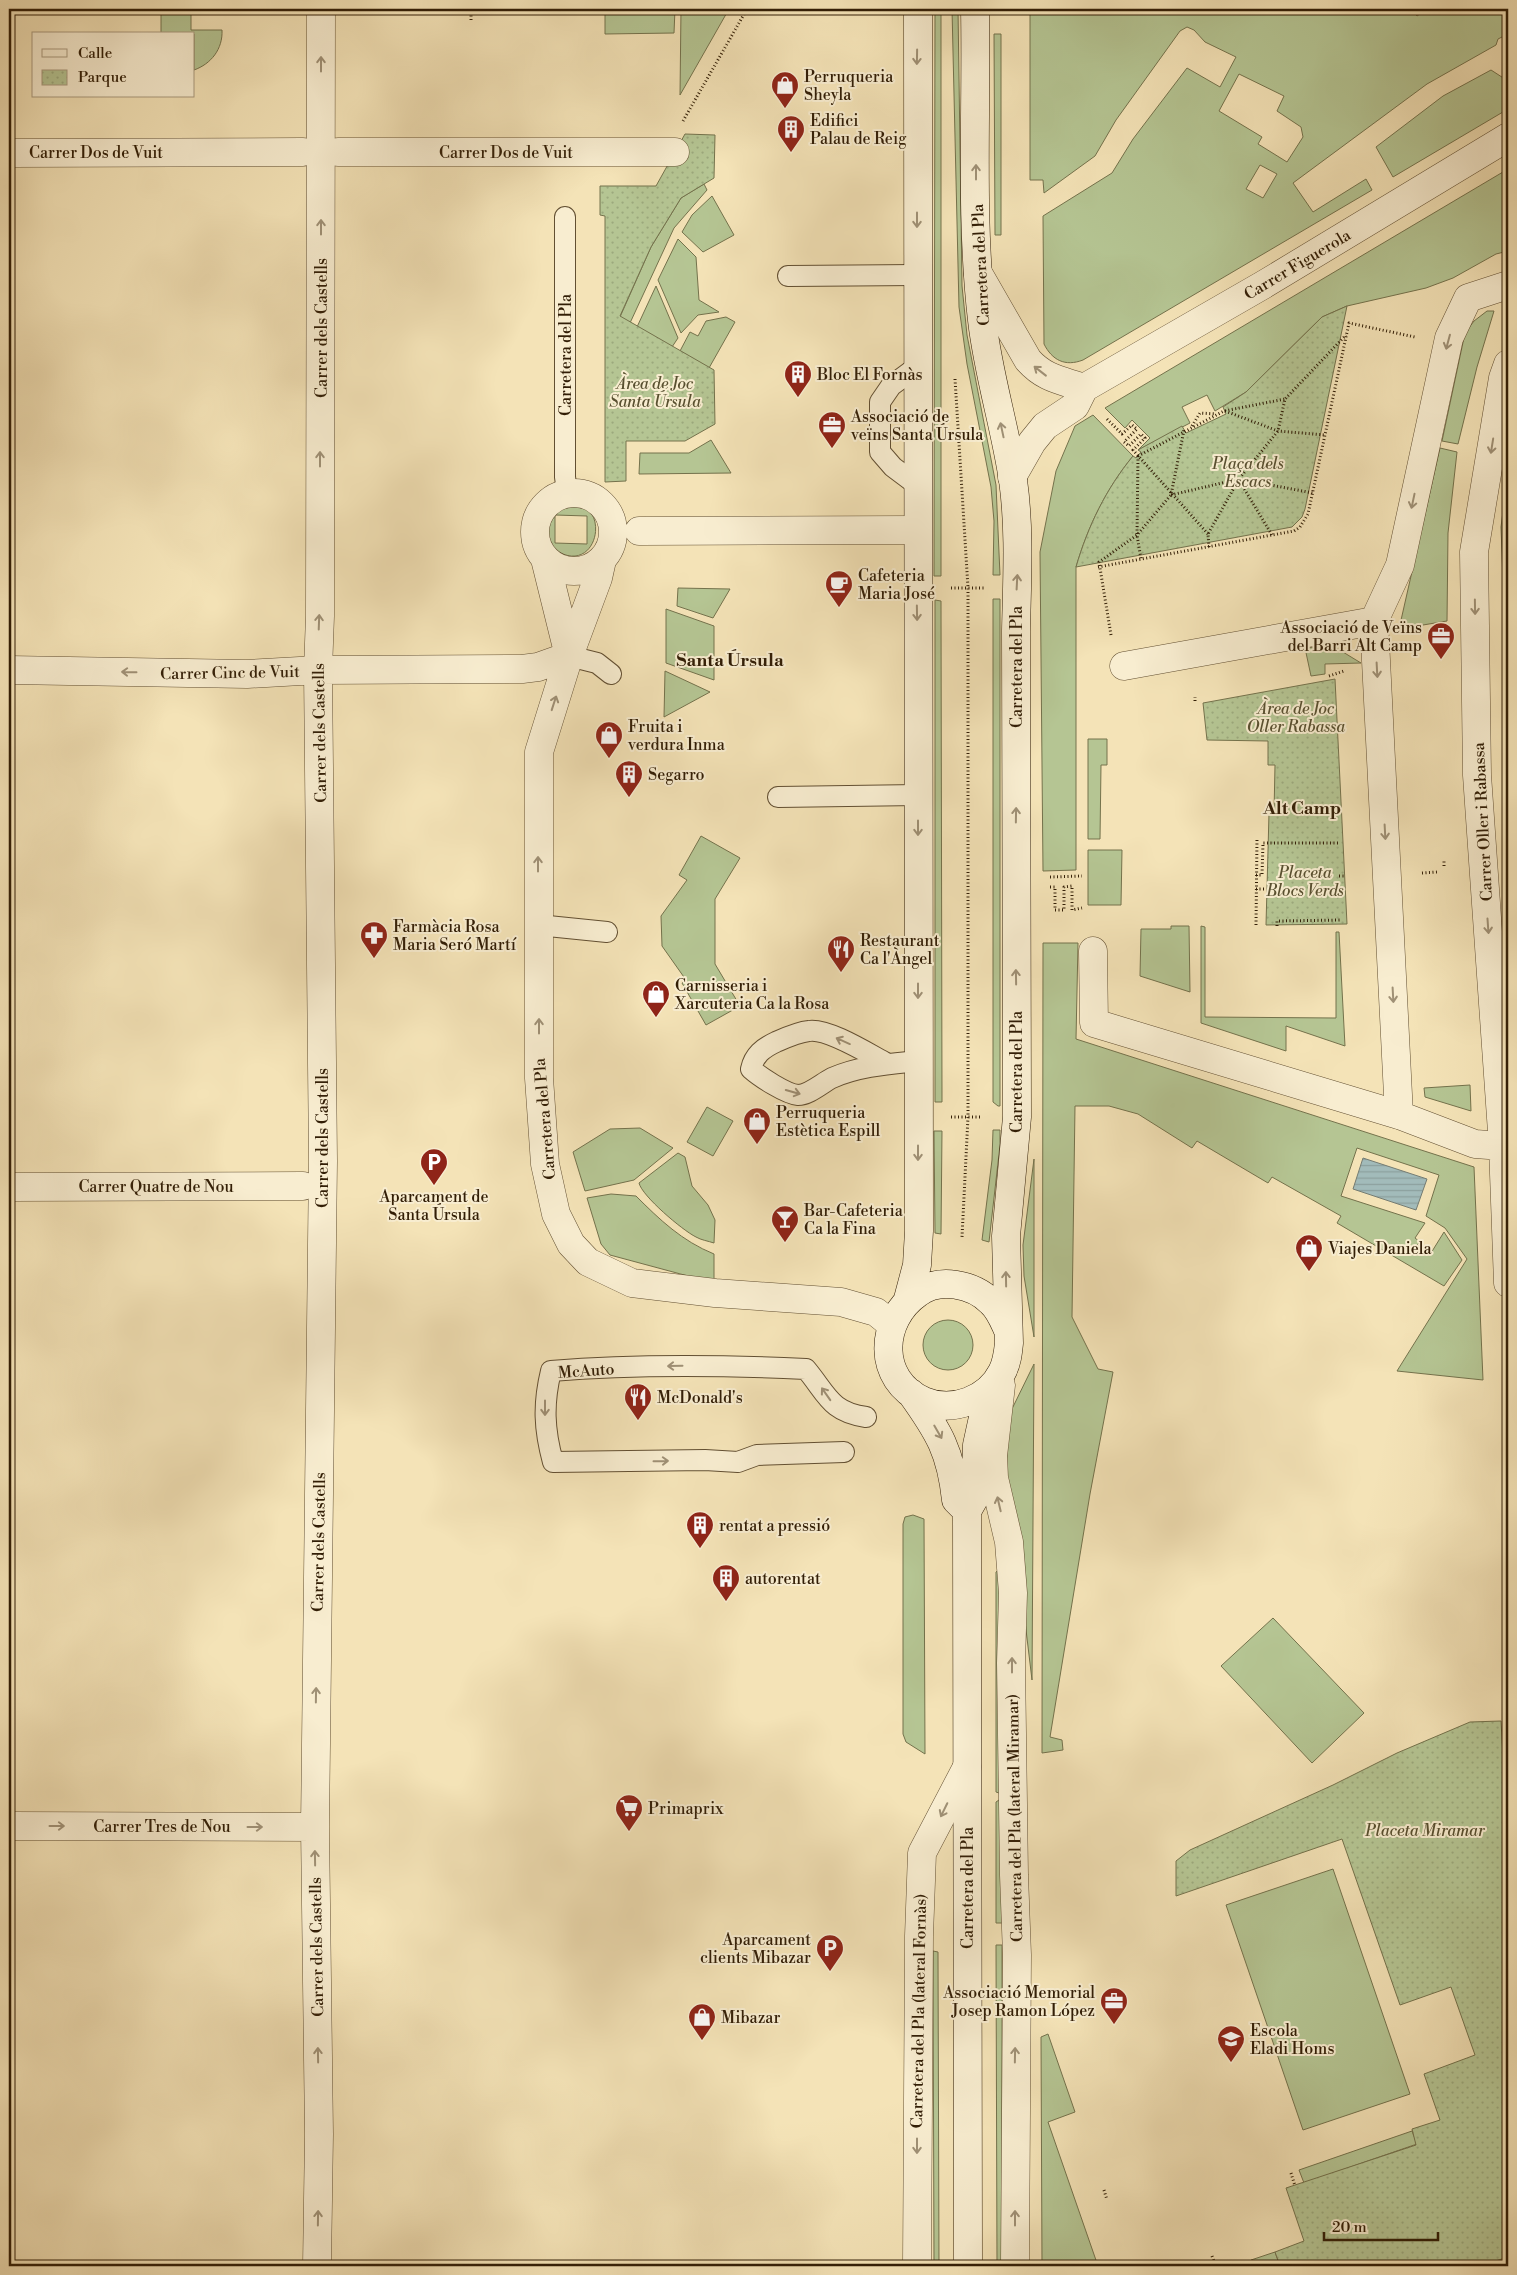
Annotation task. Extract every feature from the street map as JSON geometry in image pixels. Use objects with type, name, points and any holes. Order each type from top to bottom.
[{"type":"street","name":"Carrer dels Castells","points":[[317,2266],[319,2134],[314,1827],[323,1161],[318,670],[320,596],[321,9]]},
{"type":"street","name":"Carretera del Pla","points":[[918,9],[919,1231],[917,1265],[908,1299],[891,1324],[888,1354],[892,1369],[911,1392],[924,1401],[938,1405],[969,1402],[982,1395],[998,1379],[1007,1358],[1009,1343],[1007,1328],[1006,1236],[1015,1154],[1017,1034],[1016,631],[1018,562],[1012,478],[987,351],[978,273],[975,9]]},
{"type":"street","name":"Carrer Figuerola","points":[[1012,478],[1036,437],[1045,426],[1075,406],[1084,388],[1263,285],[1508,137]]},
{"type":"street","name":"Carrer Dos de Vuit","points":[[9,153],[303,152]]},
{"type":"street","name":"Carrer Dos de Vuit","points":[[338,152],[665,152]]},
{"type":"street","points":[[978,273],[1018,346],[1039,372],[1051,379],[1084,388]]},
{"type":"street","points":[[1399,1115],[1374,621],[1400,565],[1449,338],[1468,298],[1508,285]]},
{"type":"street","name":"Carrer Oller i Rabassa","points":[[1508,364],[1503,378],[1474,552],[1477,775],[1502,1146],[1508,1283]]},
{"type":"street","points":[[569,656],[545,559],[534,538],[534,525],[538,514],[545,503],[556,496],[568,492],[592,496],[639,531]]},
{"type":"street","points":[[602,504],[609,513],[613,526],[613,538],[605,555]]},
{"type":"street","points":[[545,559],[555,567],[567,571],[591,567],[639,531],[917,530]]},
{"type":"street","name":"Carretera del Pla","points":[[605,555],[569,656],[539,752],[539,1078],[545,1164],[556,1214],[571,1244],[588,1262],[632,1283],[716,1293],[841,1302],[876,1312],[891,1324]]},
{"type":"street","points":[[1118,656],[1374,621]]},
{"type":"street","name":"Carrer Cinc de Vuit","points":[[9,670],[247,674],[318,670],[522,669],[538,667],[569,656]]},
{"type":"street","points":[[1093,951],[1094,1023],[1399,1115],[1475,1144],[1502,1146]]},
{"type":"street","name":"Carrer Quatre de Nou","points":[[9,1187],[303,1186]]},
{"type":"street","name":"Carretera del Pla","points":[[908,1299],[921,1290],[935,1285],[951,1284],[966,1287],[980,1293],[992,1302],[1007,1328]]},
{"type":"street","points":[[911,1392],[944,1442],[954,1477],[956,1500],[967,1511],[975,1497],[977,1445],[982,1422],[998,1379]]},
{"type":"street","name":"Carretera del Pla (lateral Miramar)","points":[[998,1379],[993,1456],[998,1498],[1009,1542],[1013,1593],[1013,1808],[1017,1956],[1015,2266]]},
{"type":"street","name":"Carretera del Pla","points":[[967,1511],[968,2266]]},
{"type":"street","name":"Carretera del Pla (lateral Fornàs)","points":[[916,2266],[919,1936],[922,1853],[967,1766]]},
{"type":"street","name":"Carrer Tres de Nou","points":[[9,1826],[314,1827]]},
{"type":"lane","name":"Carretera del Pla","points":[[565,217],[565,477],[568,492]]},
{"type":"lane","points":[[788,276],[917,275]]},
{"type":"lane","points":[[917,484],[892,467],[880,452],[880,402],[891,386],[918,366]]},
{"type":"lane","points":[[569,656],[597,663],[611,674]]},
{"type":"lane","points":[[778,797],[918,795]]},
{"type":"lane","points":[[538,925],[607,932]]},
{"type":"lane","points":[[886,1064],[841,1039],[810,1030],[783,1039],[765,1048],[753,1059],[751,1069],[761,1078],[796,1095],[804,1094],[833,1078],[886,1064],[918,1061]]},
{"type":"lane","name":"McAuto","points":[[844,1452],[757,1455],[738,1462],[705,1460],[552,1462],[545,1434],[545,1395],[551,1371],[692,1365],[806,1369],[833,1404],[848,1414],[866,1417]]},
{"type":"path","points":[[471,9],[471,20]]},
{"type":"path","points":[[665,152],[747,9]]},
{"type":"path","points":[[1098,567],[1294,531],[1300,527],[1308,514],[1349,323],[1420,338]]},
{"type":"path","points":[[1209,547],[1208,534],[1239,479],[1278,431],[1285,400],[1346,334]]},
{"type":"path","points":[[954,370],[968,588],[968,1117],[962,1237]]},
{"type":"path","points":[[1138,456],[1191,426],[1224,411],[1285,400]]},
{"type":"path","points":[[1224,411],[1278,431],[1325,435]]},
{"type":"path","points":[[1191,426],[1200,413],[1217,414]]},
{"type":"path","points":[[1105,418],[1122,434],[1132,425],[1137,429],[1124,442],[1128,446],[1141,434],[1145,438],[1133,450],[1171,495],[1208,534]]},
{"type":"path","points":[[1118,656],[1098,567],[1099,562],[1137,535],[1171,495],[1184,430]]},
{"type":"path","points":[[1138,456],[1137,535],[1141,559]]},
{"type":"path","points":[[1171,495],[1239,479],[1312,493]]},
{"type":"path","points":[[1239,479],[1272,535]]},
{"type":"path","points":[[946,588],[987,588]]},
{"type":"path","points":[[1417,631],[1423,630]]},
{"type":"path","points":[[1256,925],[1257,838]]},
{"type":"path","points":[[1256,875],[1262,875],[1263,843],[1338,843]]},
{"type":"path","points":[[1444,861],[1444,866]]},
{"type":"path","points":[[1422,873],[1438,872]]},
{"type":"path","points":[[1058,877],[1082,876]]},
{"type":"path","points":[[1339,876],[1345,876]]},
{"type":"path","points":[[1055,891],[1055,910],[1064,910],[1064,887],[1072,886],[1072,910],[1082,908]]},
{"type":"path","points":[[1256,889],[1266,889]]},
{"type":"path","points":[[1277,926],[1277,921],[1342,920]]},
{"type":"path","name":"Carretera del Pla","points":[[943,1117],[984,1117]]},
{"type":"path","points":[[1291,2173],[1295,2186]]},
{"type":"path","points":[[1104,2190],[1107,2200]]},
{"type":"path","points":[[1212,2256],[1215,2264]]},
{"type":"green space","points":[[161,9],[191,9],[191,30],[222,30],[222,37],[218,49],[211,60],[195,70],[195,32],[161,32]]},
{"type":"green space","points":[[605,9],[675,9],[674,33],[605,34]]},
{"type":"green space","points":[[681,9],[729,9],[680,95]]},
{"type":"green space","points":[[935,9],[941,9],[941,576],[934,576]]},
{"type":"green space","points":[[952,9],[958,9],[962,286],[967,335],[996,485],[1000,575],[993,575],[994,521],[991,487],[967,364],[959,307]]},
{"type":"green space","points":[[1030,9],[1233,9],[1249,13],[1251,9],[1411,9],[1417,16],[1427,9],[1508,9],[1508,34],[1498,39],[1496,45],[1427,84],[1293,183],[1313,212],[1366,179],[1372,190],[1083,360],[1076,362],[1060,361],[1047,350],[1044,344],[1043,216],[1112,173],[1133,139],[1187,68],[1220,87],[1236,57],[1205,42],[1194,30],[1187,27],[1180,31],[1116,120],[1095,156],[1044,193],[1043,180],[1030,180]],"holes":[[[1239,74],[1284,96],[1277,111],[1301,127],[1303,137],[1287,162],[1258,144],[1262,137],[1219,111]],[[1260,165],[1277,174],[1263,198],[1246,189]]]},
{"type":"green space","points":[[994,34],[1001,34],[1001,235],[995,235]]},
{"type":"green space","points":[[1491,70],[1508,81],[1508,109],[1393,177],[1376,147],[1443,96]]},
{"type":"green space","name":"Àrea de Joc Santa Úrsula","points":[[685,134],[715,135],[714,178],[681,198],[651,247],[620,316],[714,370],[715,424],[685,441],[626,441],[626,481],[605,482],[605,216],[600,215],[600,186],[656,186]]},
{"type":"green space","points":[[1508,169],[1508,251],[1496,254],[1453,278],[1426,288],[1347,306],[1322,317],[1246,392],[1215,411],[1207,395],[1182,407],[1190,423],[1138,450],[1150,438],[1132,420],[1125,428],[1105,408]]},
{"type":"green space","points":[[704,184],[707,190],[674,228],[630,323],[620,317],[651,247],[681,198]]},
{"type":"green space","points":[[712,196],[734,235],[703,252],[682,232],[692,215]]},
{"type":"green space","points":[[678,239],[696,257],[699,300],[719,312],[698,315],[681,333],[658,280]]},
{"type":"green space","points":[[656,286],[678,338],[672,347],[637,327]]},
{"type":"green space","name":"Plaça dels Escacs","points":[[1347,306],[1305,509],[1302,517],[1292,527],[1076,567],[1086,537],[1099,508],[1123,469],[1133,456],[1136,458],[1141,452],[1138,450],[1182,426],[1186,433],[1226,414],[1223,407],[1246,392],[1322,317]]},
{"type":"green space","points":[[1487,311],[1494,311],[1477,367],[1458,444],[1442,441],[1465,333],[1474,321]]},
{"type":"green space","points":[[726,317],[735,322],[709,368],[680,351],[690,332],[698,336],[706,321]]},
{"type":"green space","points":[[1093,415],[1133,456],[1114,482],[1099,508],[1086,537],[1076,567],[1076,870],[1043,871],[1040,552],[1056,471],[1075,426]]},
{"type":"green space","points":[[711,440],[731,473],[639,474],[640,453],[689,453]]},
{"type":"green space","points":[[1440,448],[1457,452],[1448,533],[1447,621],[1399,629]]},
{"type":"green space","points":[[1508,473],[1508,715],[1501,527]]},
{"type":"green space","points":[[568,503],[582,505],[591,513],[595,524],[595,536],[590,547],[581,554],[569,556],[554,549],[549,542],[547,536],[548,523],[555,511]],"holes":[[[555,515],[587,516],[587,544],[555,543]]]},
{"type":"green space","points":[[678,588],[730,589],[713,618],[677,606]]},
{"type":"green space","points":[[993,599],[1000,599],[1000,1106],[993,1102]]},
{"type":"green space","points":[[935,600],[941,601],[942,1102],[935,1102]]},
{"type":"green space","points":[[666,609],[714,626],[714,680],[666,663]]},
{"type":"green space","points":[[1305,648],[1338,649],[1361,663],[1325,664],[1325,674],[1311,676]]},
{"type":"green space","points":[[665,671],[710,692],[664,717]]},
{"type":"green space","name":"Placeta Blocs Verds","points":[[1335,679],[1347,924],[1266,925],[1269,813],[1274,813],[1275,765],[1268,765],[1268,741],[1207,740],[1203,703]]},
{"type":"green space","points":[[1088,739],[1107,739],[1107,765],[1101,765],[1100,839],[1088,839]]},
{"type":"green space","points":[[701,836],[740,858],[715,899],[715,964],[740,1006],[706,1025],[682,983],[686,980],[662,946],[661,916],[687,880],[679,875]]},
{"type":"green space","points":[[1088,850],[1122,850],[1121,905],[1088,905]]},
{"type":"green space","points":[[1171,926],[1189,926],[1190,992],[1140,976],[1141,929],[1171,929]]},
{"type":"green space","points":[[1201,926],[1205,927],[1205,1017],[1336,1018],[1336,932],[1339,932],[1345,1046],[1286,1026],[1286,1051],[1201,1023]]},
{"type":"green space","points":[[1043,943],[1078,943],[1076,1039],[1474,1167],[1483,1380],[1397,1371],[1467,1259],[1445,1228],[1426,1216],[1439,1175],[1357,1148],[1341,1196],[1425,1223],[1415,1238],[1420,1242],[1417,1245],[1431,1253],[1444,1232],[1462,1260],[1444,1286],[1337,1223],[1341,1216],[1272,1177],[1268,1183],[1197,1141],[1192,1148],[1138,1114],[1109,1106],[1075,1106],[1072,1317],[1098,1369],[1113,1372],[1090,1494],[1050,1737],[1062,1740],[1063,1750],[1042,1753]]},
{"type":"green space","points":[[1470,1085],[1471,1111],[1425,1097],[1424,1088]]},
{"type":"green space","points":[[707,1107],[733,1121],[713,1156],[687,1142]]},
{"type":"green space","points":[[640,1128],[673,1148],[634,1180],[585,1191],[573,1152],[610,1129]]},
{"type":"green space","points":[[993,1130],[1000,1130],[1000,1145],[989,1242],[982,1240],[992,1160]]},
{"type":"green space","points":[[934,1131],[942,1131],[941,1234],[935,1233]]},
{"type":"green space","points":[[678,1153],[685,1157],[692,1186],[708,1205],[715,1220],[714,1243],[696,1237],[673,1220],[647,1196],[639,1183]]},
{"type":"green space","points":[[1034,1159],[1034,1337],[1024,1276],[1023,1245]]},
{"type":"green space","points":[[611,1194],[636,1196],[682,1236],[702,1249],[714,1254],[714,1283],[610,1255],[601,1244],[587,1198]]},
{"type":"green space","points":[[948,1320],[958,1322],[966,1327],[971,1335],[973,1345],[971,1355],[966,1363],[958,1368],[948,1370],[938,1368],[930,1363],[925,1355],[923,1345],[925,1335],[930,1327],[938,1322]]},
{"type":"green space","points":[[1034,1364],[1032,1680],[1024,1613],[1004,1491],[1010,1413]]},
{"type":"green space","points":[[913,1515],[924,1519],[925,1754],[906,1742],[903,1734],[903,1524],[905,1517]]},
{"type":"green space","points":[[1000,1569],[1001,1792],[999,1793],[996,1792],[996,1572]]},
{"type":"green space","points":[[1273,1618],[1364,1713],[1312,1763],[1221,1666]]},
{"type":"green space","name":"Placeta Miramar","points":[[1501,1721],[1508,1845],[1508,2257],[1480,2266],[1280,2266],[1275,2252],[1304,2241],[1286,2188],[1416,2145],[1412,2129],[1440,2120],[1424,2074],[1475,2055],[1451,1987],[1400,2005],[1342,1839],[1176,1896],[1176,1861],[1190,1850],[1333,1785],[1397,1753],[1470,1722]]},
{"type":"green space","points":[[999,1800],[1001,1805],[1002,1923],[996,1923],[996,1802]]},
{"type":"green space","points":[[1333,1869],[1410,2094],[1303,2130],[1226,1905]]},
{"type":"green space","points":[[996,1945],[1002,1945],[1002,2266],[997,2266]]},
{"type":"green space","points":[[933,1951],[938,1952],[939,2266],[934,2266]]},
{"type":"green space","points":[[1048,2034],[1075,2112],[1048,2122],[1098,2266],[1042,2266],[1041,2037]]},
{"type":"green space","points":[[1412,2131],[1417,2144],[1304,2183],[1299,2170]]},
{"type":"green space","points":[[1275,2252],[1280,2266],[1253,2266],[1251,2260]]},
{"type":"water","points":[[1363,1158],[1427,1179],[1416,1210],[1353,1189]]},
{"type":"place","name":"Perruqueria Sheyla","points":[[785,109]]},
{"type":"place","name":"Edifici Palau de Reig","points":[[791,153]]},
{"type":"place","name":"Bloc El Fornàs","points":[[798,398]]},
{"type":"place","name":"Associació de veïns Santa Úrsula","points":[[832,449]]},
{"type":"place","name":"Cafeteria Maria José","points":[[839,608]]},
{"type":"place","name":"Associació de Veïns del Barri Alt Camp","points":[[1441,660]]},
{"type":"place","name":"Fruita i verdura Inma","points":[[609,759]]},
{"type":"place","name":"Segarro","points":[[629,798]]},
{"type":"place","name":"Farmàcia Rosa Maria Seró Martí","points":[[374,959]]},
{"type":"place","name":"Restaurant Ca l'Àngel","points":[[841,973]]},
{"type":"place","name":"Carnisseria i Xarcuteria Ca la Rosa","points":[[656,1018]]},
{"type":"place","name":"Perruqueria Estètica Espill","points":[[757,1145]]},
{"type":"place","name":"Aparcament de Santa Úrsula","points":[[434,1186]]},
{"type":"place","name":"Bar-Cafeteria Ca la Fina","points":[[785,1243]]},
{"type":"place","name":"Viajes Daniela","points":[[1309,1272]]},
{"type":"place","name":"McDonald's","points":[[638,1421]]},
{"type":"place","name":"rentat a pressió","points":[[700,1549]]},
{"type":"place","name":"autorentat","points":[[726,1602]]},
{"type":"place","name":"Primaprix","points":[[629,1832]]},
{"type":"place","name":"Aparcament clients Mibazar","points":[[830,1972]]},
{"type":"place","name":"Associació Memorial Josep Ramon López","points":[[1114,2025]]},
{"type":"place","name":"Mibazar","points":[[702,2041]]},
{"type":"place","name":"Escola Eladi Homs","points":[[1231,2063]]},
{"type":"district","name":"Santa Úrsula","points":[[730,660]]},
{"type":"district","name":"Alt Camp","points":[[1302,808]]},
{"type":"park label","name":"Àrea de Joc Oller Rabassa","points":[[1296,717]]}]
